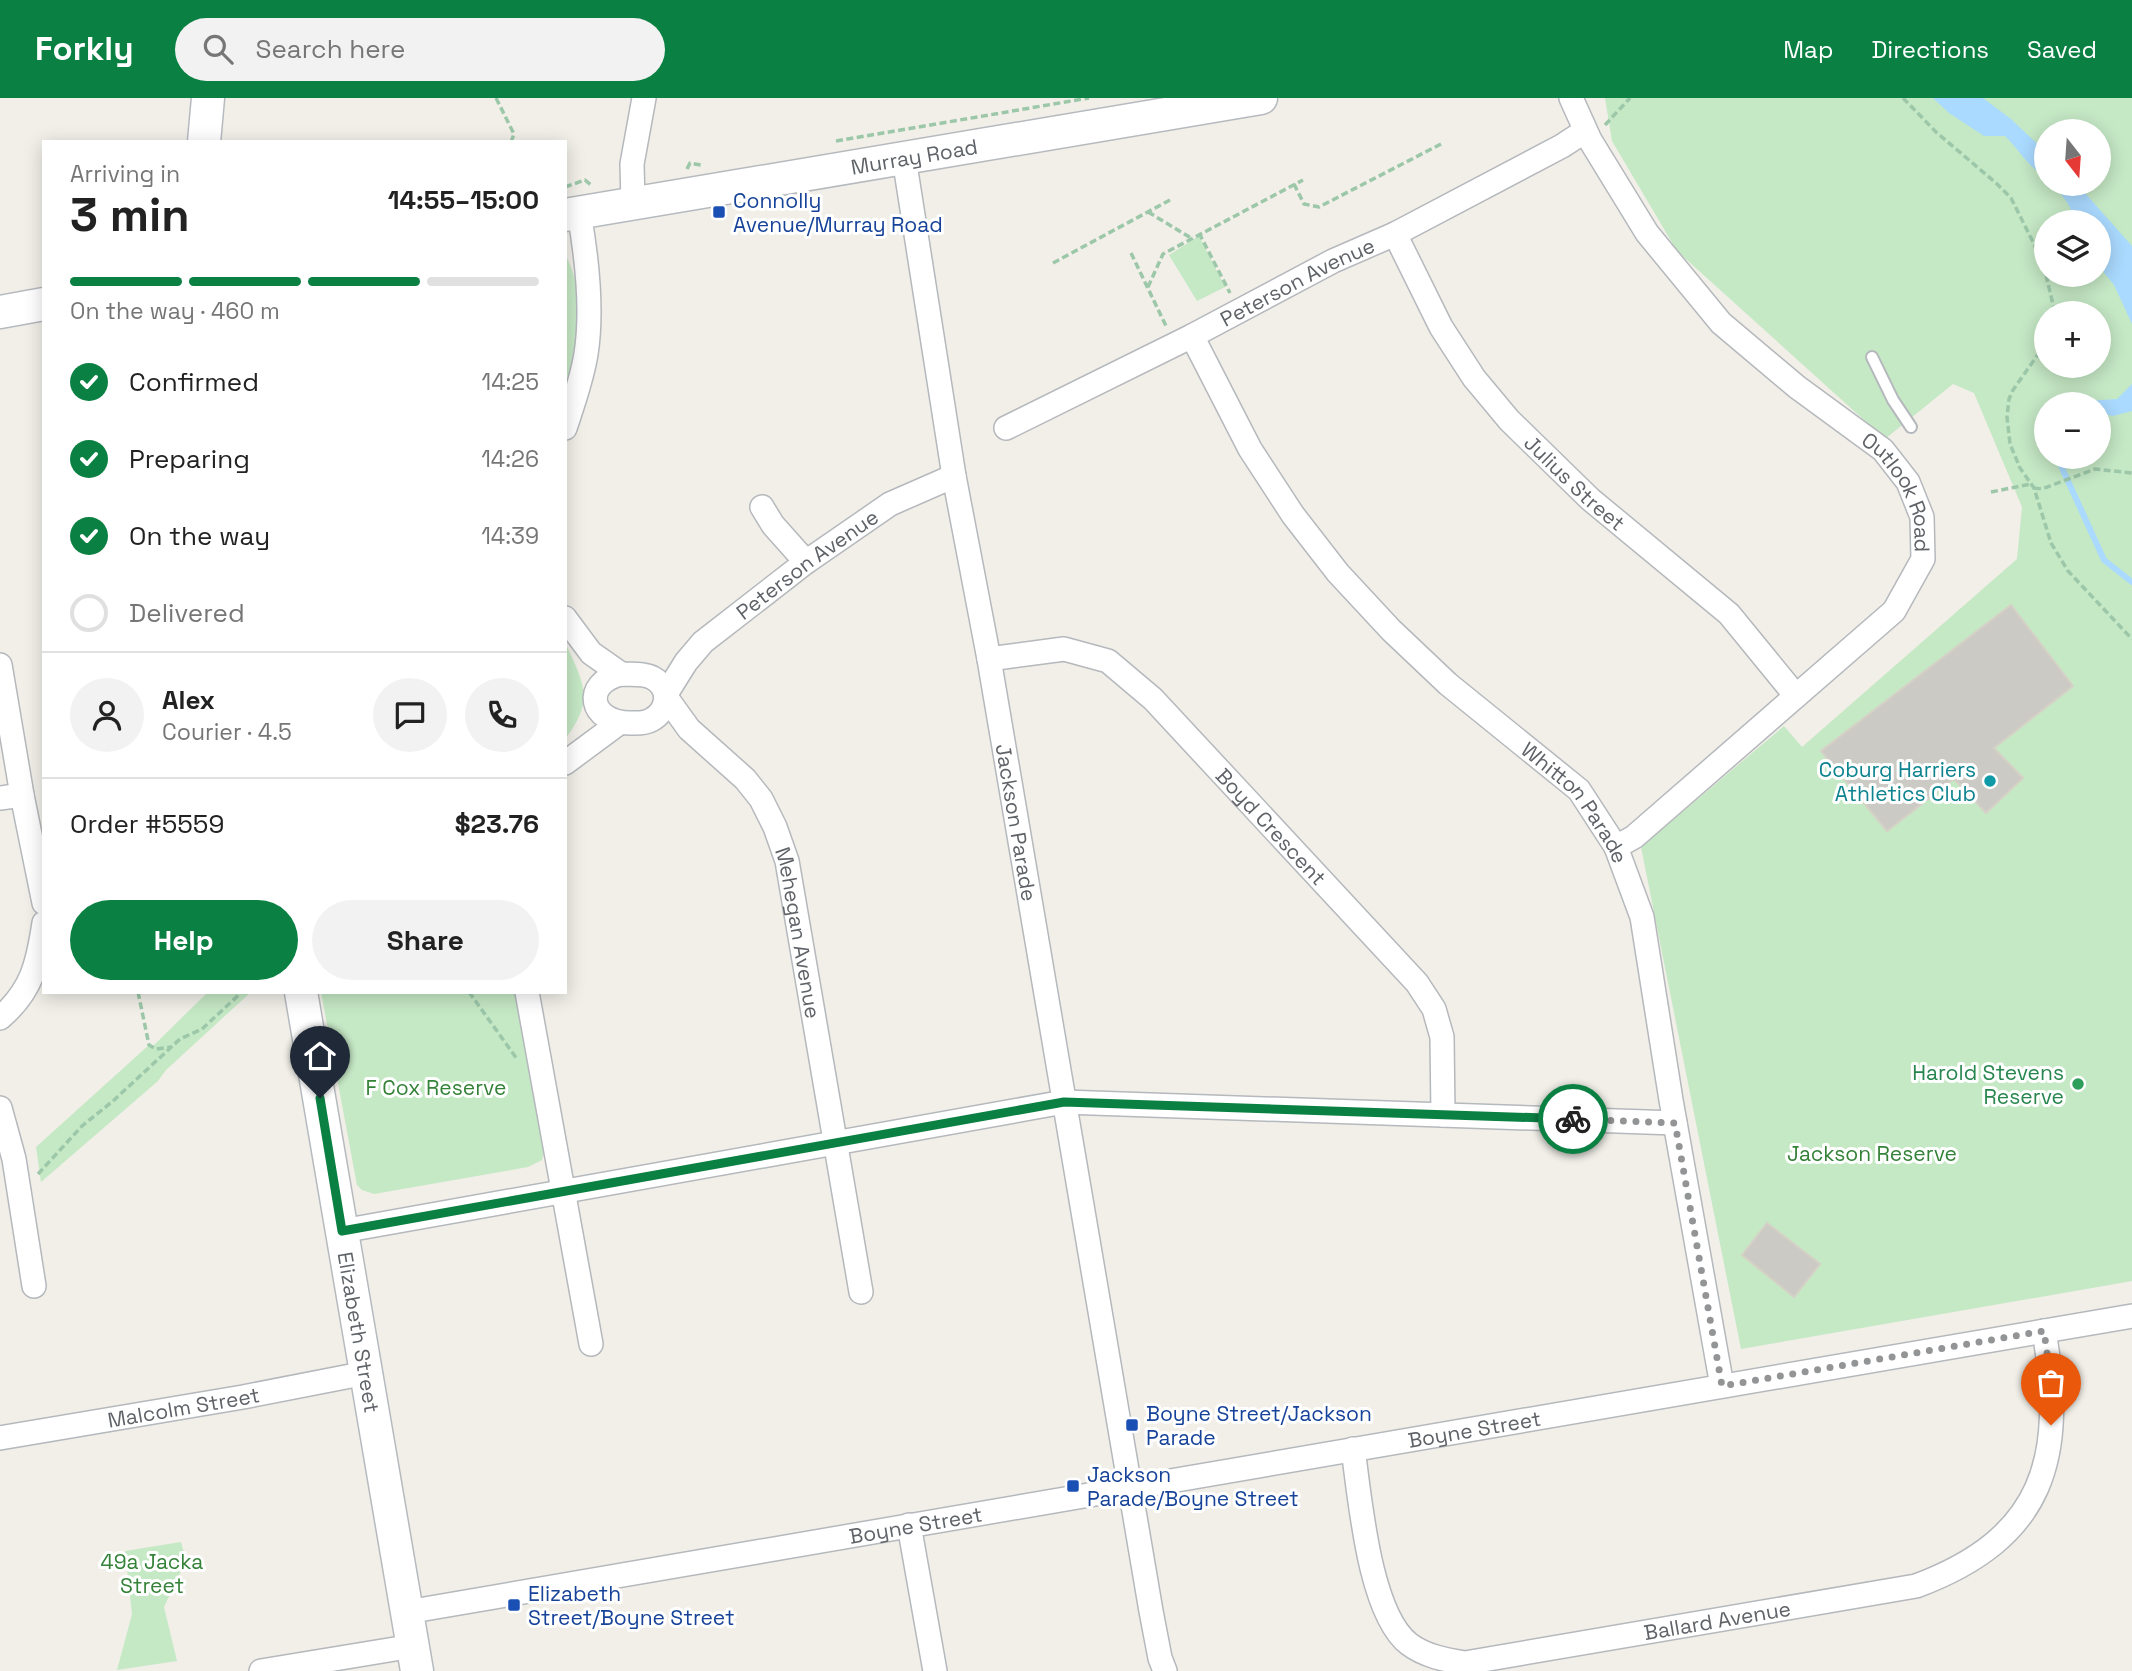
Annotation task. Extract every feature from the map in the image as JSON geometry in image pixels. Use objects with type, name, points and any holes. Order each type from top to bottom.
[{"type":"main road","points":[[204,140],[208,98]]},
{"type":"main road","name":"Murray Road","points":[[572,214],[1261,98]]},
{"type":"main road","points":[[0,312],[42,304]]},
{"type":"main road","name":"Elizabeth Street","points":[[301,994],[415,1658]]},
{"type":"street","points":[[633,204],[632,164],[644,98]]},
{"type":"street","name":"Outlook Road","points":[[1557,98],[1582,125]]},
{"type":"street","name":"Outlook Road","points":[[1571,98],[1582,125],[1647,233],[1721,323],[1797,387],[1884,450],[1908,482],[1922,517],[1923,559],[1894,611],[1634,837],[1616,847]]},
{"type":"street","name":"Peterson Avenue","points":[[1006,428],[1240,311],[1333,261],[1395,234],[1562,146],[1582,125]]},
{"type":"street","name":"Jackson Parade","points":[[904,158],[954,476],[989,659],[1151,1611],[1160,1658],[1166,1671]]},
{"type":"street","points":[[567,421],[586,354],[588,302],[583,239],[572,214]]},
{"type":"street","name":"Julius Street","points":[[1395,234],[1441,327],[1474,378],[1509,420],[1590,499],[1729,614],[1796,696]]},
{"type":"street","name":"Whitton Parade","points":[[1183,340],[1293,514],[1338,573],[1391,630],[1448,684],[1579,790],[1616,847],[1642,917],[1675,1123],[1722,1386]]},
{"type":"street","name":"Peterson Avenue","points":[[666,695],[686,662],[704,642],[806,562],[890,504],[954,476]]},
{"type":"street","points":[[762,507],[773,525],[806,562]]},
{"type":"street","points":[[567,622],[591,653],[621,674]]},
{"type":"street","points":[[567,622],[572,638],[596,700],[603,716],[619,723],[647,722],[660,715],[666,705],[662,686],[653,678],[621,674],[605,680],[596,700],[567,757]]},
{"type":"street","name":"Peterson Avenue","points":[[647,676],[667,661],[704,642]]},
{"type":"street","name":"Boyd Crescent","points":[[989,659],[1064,649],[1108,661],[1153,699],[1417,983],[1434,1009],[1442,1037],[1443,1115]]},
{"type":"street","points":[[0,665],[11,797],[42,897]]},
{"type":"street","name":"Mehegan Avenue","points":[[666,695],[689,729],[745,779],[761,799],[788,861],[861,1292]]},
{"type":"street","name":"Mehegan Avenue","points":[[647,722],[708,748]]},
{"type":"street","points":[[567,760],[619,723]]},
{"type":"street","points":[[0,1018],[23,994],[37,964],[42,935]]},
{"type":"street","points":[[527,994],[591,1344]]},
{"type":"street","points":[[342,1231],[1064,1102],[1675,1123]]},
{"type":"street","points":[[0,1108],[14,1159],[34,1286]]},
{"type":"street","name":"Boyne Street","points":[[407,1612],[2132,1316]]},
{"type":"street","name":"Ballard Avenue","points":[[1353,1449],[1371,1561],[1386,1614],[1396,1631],[1409,1644],[1444,1660],[1465,1663],[1916,1586],[1955,1569],[1990,1547],[2024,1510],[2037,1488],[2046,1465],[2050,1439],[2050,1375],[2044,1331]]},
{"type":"street","name":"Malcolm Street","points":[[0,1438],[232,1399],[366,1373]]},
{"type":"street","points":[[909,1525],[935,1671]]},
{"type":"street","points":[[261,1671],[415,1658]]},
{"type":"lane","points":[[1871,357],[1893,400],[1911,427]]},
{"type":"path","points":[[496,98],[514,134],[512,140]]},
{"type":"path","points":[[1903,98],[1936,132],[2011,198],[2034,244]]},
{"type":"path","points":[[1294,184],[1304,204],[1319,207],[1441,144]]},
{"type":"path","points":[[1148,288],[1163,254],[1303,180]]},
{"type":"path","points":[[1053,263],[1170,200]]},
{"type":"path","points":[[1148,212],[1191,237]]},
{"type":"path","points":[[1199,233],[1240,311]]},
{"type":"path","points":[[1131,253],[1148,288],[1183,340]]},
{"type":"path","points":[[2034,360],[2013,390],[2007,417],[2008,434],[2015,459],[2032,486],[2051,543],[2068,571],[2132,639]]},
{"type":"path","points":[[1992,492],[2032,486],[2048,487],[2084,472],[2106,469],[2132,473]]},
{"type":"path","points":[[138,994],[149,1045],[156,1049],[172,1047]]},
{"type":"path","points":[[38,1174],[82,1126],[180,1039],[202,1029],[240,994]]},
{"type":"path","points":[[470,994],[546,1098]]},
{"type":"green space","name":"Jackson Reserve","points":[[1605,98],[2132,98],[2132,1281],[1741,1349],[1641,847],[1784,726],[1802,747],[2017,559],[2022,507],[1974,393],[1953,384],[1885,439],[1677,251],[1612,141]]},
{"type":"green space","points":[[1199,236],[1225,287],[1197,301],[1169,255]]},
{"type":"green space","points":[[567,259],[572,270],[578,305],[573,360],[567,386]]},
{"type":"green space","points":[[567,646],[583,691],[581,713],[567,736]]},
{"type":"green space","points":[[206,994],[249,994],[166,1070],[158,1081],[41,1182],[36,1147],[149,1045],[153,1046]]},
{"type":"green space","name":"F Cox Reserve","points":[[321,994],[516,994],[546,1146],[542,1160],[528,1167],[374,1194],[357,1185]]},
{"type":"green space","name":"49a Jacka Street","points":[[181,1542],[186,1561],[164,1607],[177,1661],[117,1670],[132,1614],[125,1551]]},
{"type":"water","points":[[1933,98],[1983,98],[2034,141],[2034,168],[2005,136],[1984,136],[1949,113]]},
{"type":"water","points":[[2062,196],[2088,196],[2100,210],[2071,210]]},
{"type":"water","points":[[2111,222],[2132,246],[2132,324],[2111,281]]},
{"type":"water","points":[[2132,384],[2132,411],[2111,416],[2111,399],[2117,399]]},
{"type":"building","points":[[2011,605],[2073,686],[1994,748],[2023,778],[1986,813],[1954,779],[1887,831],[1821,751]]},
{"type":"building","points":[[1767,1223],[1820,1264],[1794,1297],[1742,1255]]},
{"type":"waterway","points":[[2062,469],[2104,560],[2132,582]]},
{"type":"way so far","points":[[1573,1119],[1675,1123],[1722,1386],[2044,1331],[2050,1375],[2051,1425]]},
{"type":"place","name":"Connolly Avenue/Murray Road","points":[[719,212]]},
{"type":"place","name":"Coburg Harriers Athletics Club","points":[[1990,781]]},
{"type":"place","name":"Harold Stevens Reserve","points":[[2078,1084]]},
{"type":"place","name":"Boyne Street/Jackson Parade","points":[[1132,1425]]},
{"type":"place","name":"Jackson Parade/Boyne Street","points":[[1073,1486]]},
{"type":"place","name":"Elizabeth Street/Boyne Street","points":[[514,1605]]},
{"type":"route","points":[[320,1098],[342,1231],[1064,1102],[1573,1119]]}]
